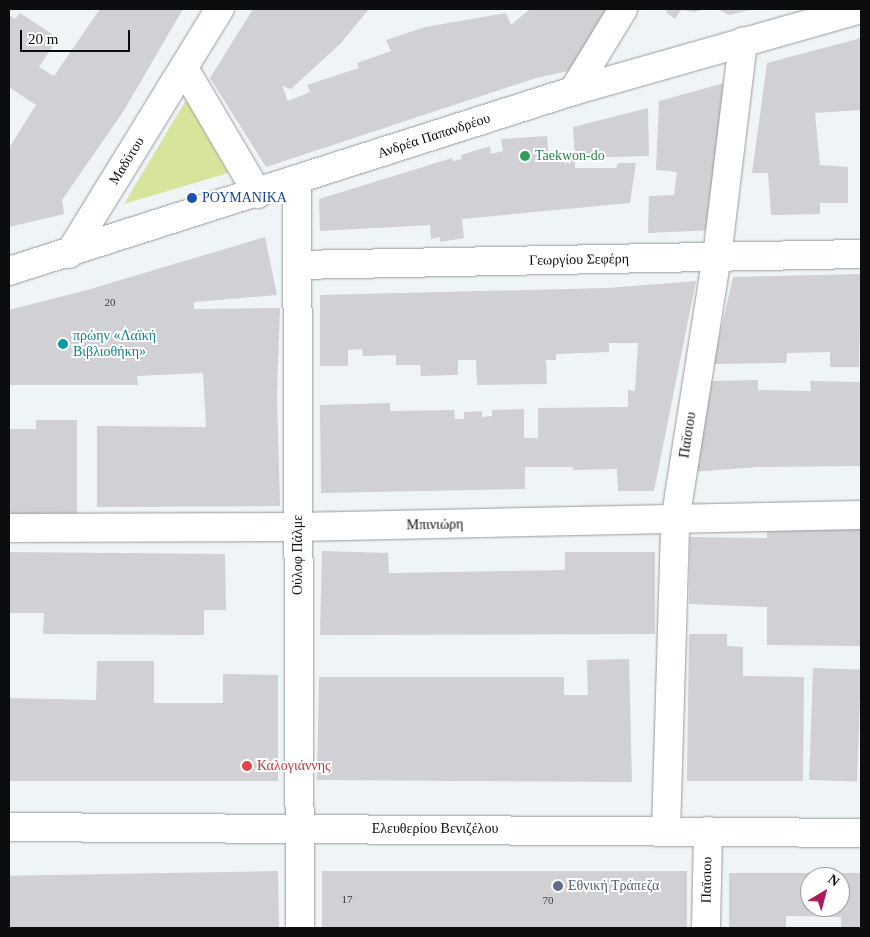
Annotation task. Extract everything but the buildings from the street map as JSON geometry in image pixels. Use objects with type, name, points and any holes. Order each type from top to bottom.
[{"type":"street","name":"Μαδύτου","points":[[69,254],[220,9]]},
{"type":"street","points":[[573,91],[623,9]]},
{"type":"street","name":"Ανδρέα Παπανδρέου","points":[[9,271],[258,194],[573,91],[861,9]]},
{"type":"street","name":"Παϊσιου","points":[[666,831],[674,521],[717,257],[743,42]]},
{"type":"street","points":[[184,68],[258,194]]},
{"type":"street","name":"Ούλοφ Πάλμε","points":[[297,181],[298,828],[300,928]]},
{"type":"street","name":"Γεωργίου Σεφέρη","points":[[297,265],[861,254]]},
{"type":"street","name":"Μπινιώρη","points":[[9,528],[298,527],[674,521],[861,515]]},
{"type":"street","name":"Ελευθερίου Βενιζέλου","points":[[9,826],[861,832]]},
{"type":"street","name":"Παϊσιου","points":[[706,928],[708,831]]},
{"type":"green space","points":[[186,100],[228,173],[124,204]]},
{"type":"place","name":"Taekwon-do","points":[[525,156]]},
{"type":"place","name":"ΡΟΥΜΑΝΙΚΑ","points":[[192,198]]},
{"type":"place","name":"πρώην «Λαϊκή Βιβλιοθήκη»","points":[[63,344]]},
{"type":"place","name":"Καλογιάννης","points":[[247,766]]},
{"type":"place","name":"Εθνική Τράπεζα","points":[[558,886]]}]
